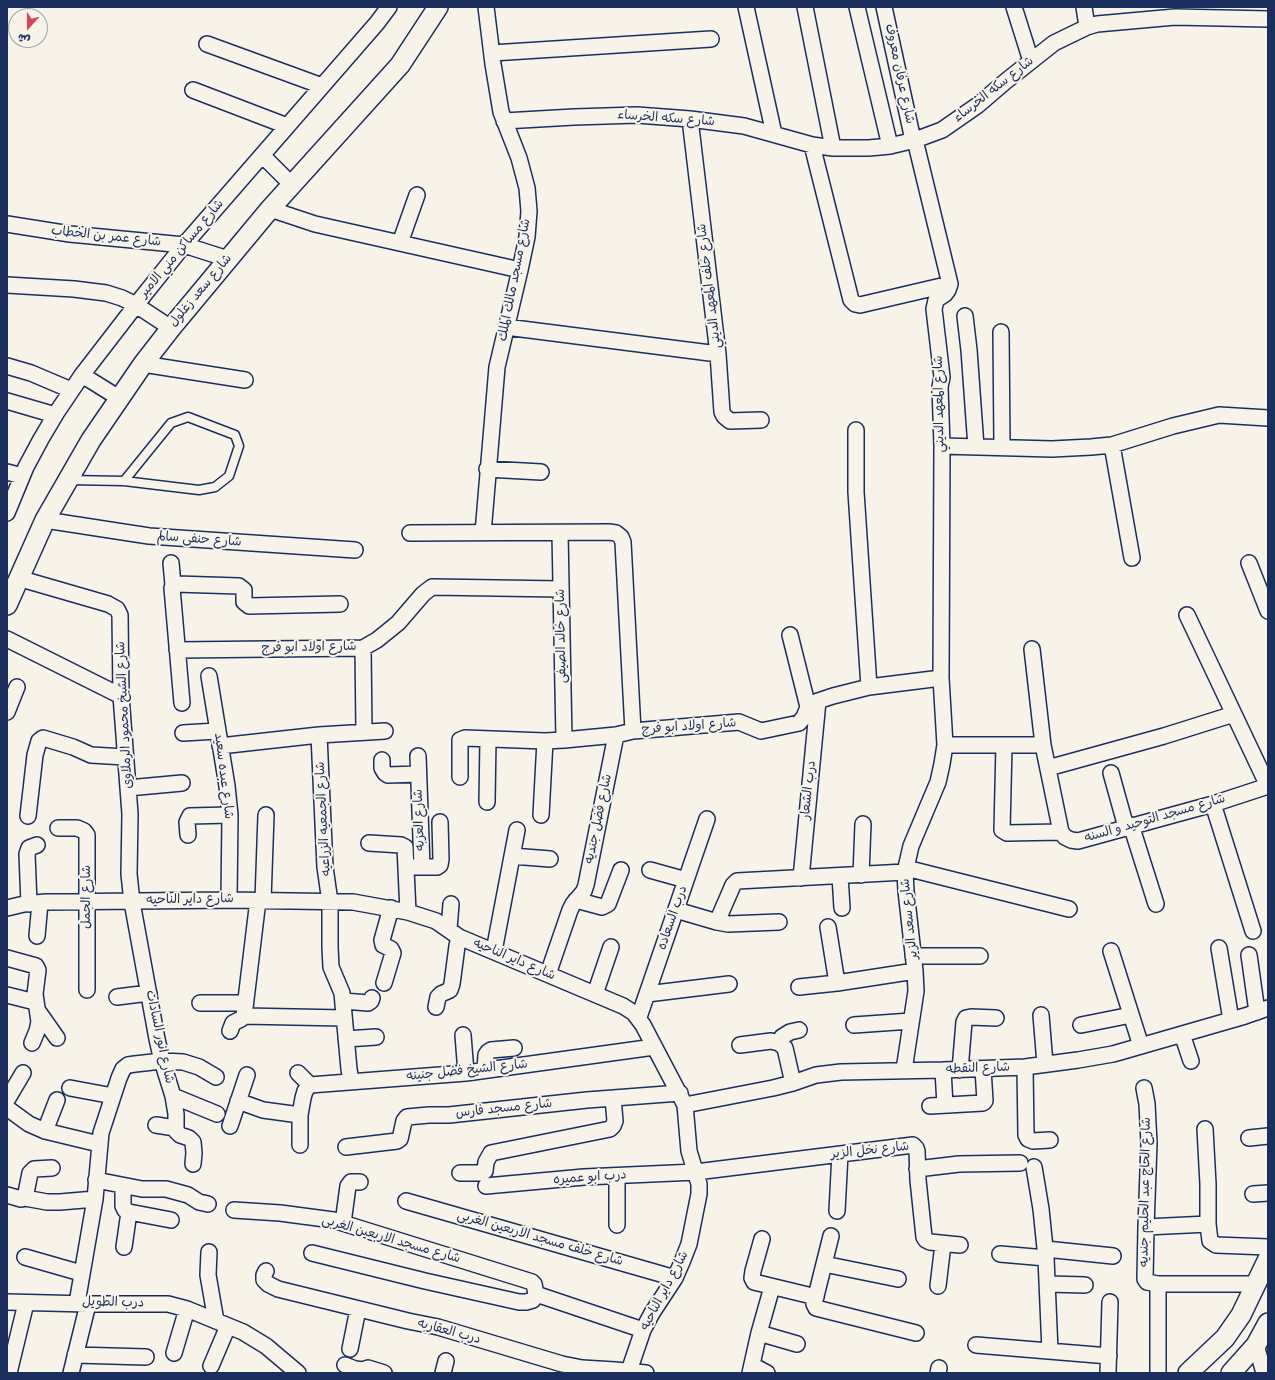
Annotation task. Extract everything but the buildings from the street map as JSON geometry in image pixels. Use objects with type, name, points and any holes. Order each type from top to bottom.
[{"type":"street","name":"شارع مساكن مني الامير","points":[[7,513],[22,476],[54,415],[82,375],[184,246],[389,7]]},
{"type":"street","name":"شارع سعد زغلول","points":[[11,591],[45,520],[67,480],[119,398],[143,364],[270,209],[400,65],[438,7]]},
{"type":"street","name":"شارع مسجد مالك الملك","points":[[483,533],[487,469],[497,367],[527,237],[529,211],[527,188],[519,158],[504,121],[500,105],[486,7]]},
{"type":"street","points":[[746,7],[774,134]]},
{"type":"street","points":[[805,7],[833,148]]},
{"type":"street","points":[[856,7],[890,146]]},
{"type":"street","name":"شارع عرفان معروف","points":[[884,7],[914,140]]},
{"type":"street","points":[[1014,7],[1031,61]]},
{"type":"street","points":[[1084,7],[1087,27]]},
{"type":"street","name":"شارع سكه الخرساء","points":[[504,121],[637,115],[690,119],[744,126],[812,145],[833,148],[869,148],[890,146],[914,140],[942,130],[978,105],[1054,43],[1087,27],[1097,24],[1174,12],[1268,19]]},
{"type":"street","points":[[492,54],[711,39]]},
{"type":"street","points":[[207,44],[322,86]]},
{"type":"street","points":[[193,90],[287,126]]},
{"type":"street","name":"شارع خلف المعهد الديني","points":[[690,119],[718,354],[722,408],[724,416],[730,421],[761,420]]},
{"type":"street","points":[[812,145],[851,300],[855,304],[860,305],[950,284],[914,140]]},
{"type":"street","points":[[262,155],[292,185]]},
{"type":"street","points":[[400,243],[417,195]]},
{"type":"street","points":[[270,209],[315,224],[520,270]]},
{"type":"street","name":"شارع عمر بن الخطاب","points":[[7,224],[70,234],[184,246],[228,259]]},
{"type":"street","name":"شارع المعهد الديني","points":[[941,678],[942,446],[940,387],[942,377],[934,309],[936,300],[945,294],[950,284]]},
{"type":"street","points":[[7,285],[90,291],[122,298],[136,305],[171,328]]},
{"type":"street","points":[[965,316],[976,447]]},
{"type":"street","points":[[506,328],[718,354]]},
{"type":"street","points":[[1001,332],[1002,447]]},
{"type":"street","points":[[143,364],[245,380]]},
{"type":"street","points":[[7,366],[31,373],[72,390]]},
{"type":"street","points":[[82,375],[119,398]]},
{"type":"street","points":[[7,401],[54,415]]},
{"type":"street","points":[[942,446],[1052,449],[1112,445],[1173,426],[1219,415],[1268,418]]},
{"type":"street","points":[[856,430],[856,492],[869,687]]},
{"type":"street","points":[[1112,445],[1132,558]]},
{"type":"street","points":[[487,469],[542,472]]},
{"type":"street","points":[[7,472],[22,476]]},
{"type":"street","name":"شارع حنفى سالم","points":[[45,520],[149,536],[355,550]]},
{"type":"street","points":[[410,533],[616,533],[623,542],[633,731]]},
{"type":"street","name":"شارع خالد الصيفى","points":[[560,533],[564,740]]},
{"type":"street","points":[[171,563],[182,703]]},
{"type":"street","points":[[1249,563],[1268,611]]},
{"type":"street","points":[[173,585],[239,586],[244,590],[244,602],[249,606],[340,604]]},
{"type":"street","name":"شارع اولاد ابو فرج","points":[[177,650],[362,648],[377,640],[398,623],[423,594],[432,587],[561,589]]},
{"type":"street","name":"شارع الشيخ محمود الرملاوى","points":[[11,591],[108,604],[117,609],[120,615],[121,696],[130,814],[129,874],[132,902]]},
{"type":"street","points":[[1187,615],[1268,786]]},
{"type":"street","name":"درب الشعار","points":[[790,635],[813,704],[801,878]]},
{"type":"street","points":[[7,639],[121,696]]},
{"type":"street","points":[[362,648],[364,732]]},
{"type":"street","points":[[1004,745],[1002,830],[1006,833],[1061,832],[1043,745],[1032,650]]},
{"type":"street","name":"شارع عبده سعيد","points":[[209,676],[227,786],[230,815],[229,900]]},
{"type":"street","points":[[813,704],[869,687],[941,678]]},
{"type":"street","name":"شارع سعد الزير","points":[[904,1070],[916,991],[906,897],[906,870],[911,846],[938,782],[942,764],[945,745],[941,678]]},
{"type":"street","points":[[7,712],[17,687]]},
{"type":"street","name":"شارع اولاد ابو فرج","points":[[460,777],[460,740],[465,738],[545,741],[564,740],[616,735],[633,731],[739,722],[761,730],[774,729],[799,723],[813,704]]},
{"type":"street","points":[[1048,768],[1164,736],[1234,714]]},
{"type":"street","points":[[183,733],[217,731]]},
{"type":"street","points":[[220,746],[319,735],[385,731]]},
{"type":"street","name":"شارع الجمعيه الزراعيه","points":[[319,735],[326,867],[330,902],[331,966],[340,985],[344,1001],[348,1069],[351,1081]]},
{"type":"street","name":"شارع فضل جنديه","points":[[548,974],[570,910],[584,891],[586,885],[616,735]]},
{"type":"street","points":[[28,816],[35,755],[39,741],[43,738],[74,747],[91,755],[125,757]]},
{"type":"street","points":[[486,802],[488,739]]},
{"type":"street","points":[[541,815],[545,741]]},
{"type":"street","points":[[945,745],[1043,745]]},
{"type":"street","name":"شارع العزبه","points":[[418,756],[422,867]]},
{"type":"street","name":"شارع العزبه","points":[[382,760],[382,768],[388,775],[418,774]]},
{"type":"street","points":[[1111,773],[1156,904]]},
{"type":"street","points":[[128,788],[182,783]]},
{"type":"street","name":"شارع مسجد التوحيد و السنه","points":[[1061,832],[1065,837],[1078,841],[1213,804],[1268,786]]},
{"type":"street","points":[[1213,804],[1253,931]]},
{"type":"street","points":[[188,835],[187,822],[190,816],[230,815]]},
{"type":"street","points":[[230,1031],[233,1024],[242,1019],[245,1010],[260,900],[266,815]]},
{"type":"street","name":"درب السعاده","points":[[638,1017],[707,819]]},
{"type":"street","points":[[406,867],[437,868],[440,865],[440,822]]},
{"type":"street","points":[[861,875],[863,824]]},
{"type":"street","name":"شارع الجمل","points":[[58,828],[77,828],[84,831],[87,835],[87,990]]},
{"type":"street","points":[[494,951],[517,830]]},
{"type":"street","points":[[369,843],[401,845],[405,847],[408,912]]},
{"type":"street","points":[[37,845],[29,848],[27,854],[37,936]]},
{"type":"street","points":[[512,856],[550,859]]},
{"type":"street","points":[[576,900],[602,907],[608,904],[621,870]]},
{"type":"street","points":[[650,870],[686,880]]},
{"type":"street","points":[[717,922],[729,892],[737,881],[861,875],[906,870],[1069,908]]},
{"type":"street","points":[[840,876],[842,908]]},
{"type":"street","name":"شارع داير الناحيه","points":[[7,908],[34,903],[229,900],[353,902],[391,908],[436,921],[454,933],[596,994],[623,1006],[634,1013],[638,1017],[682,1099],[689,1151],[691,1161],[696,1172],[699,1194],[689,1244],[675,1278],[652,1313],[643,1330],[629,1371]]},
{"type":"street","name":"شارع انور السادات","points":[[132,902],[162,1061],[173,1096],[176,1114],[175,1128]]},
{"type":"street","points":[[436,1007],[438,997],[450,990],[452,984],[456,946],[451,904]]},
{"type":"street","points":[[384,983],[393,953],[382,940],[391,908]]},
{"type":"street","points":[[676,910],[728,924],[778,922]]},
{"type":"street","points":[[828,927],[837,983]]},
{"type":"street","points":[[596,994],[611,947]]},
{"type":"street","points":[[1219,948],[1231,1020]]},
{"type":"street","points":[[1111,951],[1141,1046]]},
{"type":"street","points":[[1249,955],[1262,1010]]},
{"type":"street","points":[[913,956],[980,956]]},
{"type":"street","points":[[7,958],[36,966],[38,970],[39,975],[35,994],[39,1022],[32,1042]]},
{"type":"street","points":[[799,988],[915,971]]},
{"type":"street","points":[[647,994],[729,984]]},
{"type":"street","points":[[117,997],[149,993]]},
{"type":"street","points":[[7,995],[36,1006],[57,1038]]},
{"type":"street","points":[[344,1001],[368,1003],[372,998]]},
{"type":"street","points":[[200,1003],[245,1010],[344,1018]]},
{"type":"street","name":"شارع النقطه","points":[[682,1099],[773,1088],[816,1075],[841,1072],[960,1070],[1025,1067],[1078,1060],[1113,1054],[1262,1010]]},
{"type":"street","points":[[1041,1015],[1045,1064]]},
{"type":"street","points":[[1081,1025],[1131,1015]]},
{"type":"street","points":[[960,1070],[964,1022],[966,1018],[996,1018]]},
{"type":"street","points":[[854,1025],[911,1021]]},
{"type":"street","points":[[779,1043],[782,1037],[790,1032],[799,1030]]},
{"type":"street","points":[[1182,1034],[1191,1061]]},
{"type":"street","points":[[463,1035],[466,1073]]},
{"type":"street","points":[[346,1039],[376,1036]]},
{"type":"street","points":[[740,1045],[771,1041],[779,1043],[785,1048],[793,1083]]},
{"type":"street","name":"شارع الشيخ فضل جنينه","points":[[310,1085],[466,1073],[654,1047]]},
{"type":"street","points":[[485,1070],[486,1055],[490,1050],[514,1048]]},
{"type":"street","points":[[71,1373],[82,1304],[81,1273],[95,1199],[99,1144],[112,1096],[123,1069],[128,1065],[162,1061],[183,1062],[199,1067],[216,1077]]},
{"type":"street","points":[[1025,1067],[1026,1135],[1028,1139],[1033,1141],[1050,1140]]},
{"type":"street","points":[[930,1106],[984,1103],[983,1069]]},
{"type":"street","points":[[943,1070],[946,1106]]},
{"type":"street","points":[[7,1100],[23,1073]]},
{"type":"street","points":[[298,1073],[310,1085],[304,1094],[300,1115],[300,1145]]},
{"type":"street","points":[[230,1126],[247,1075]]},
{"type":"street","points":[[70,1088],[112,1096]]},
{"type":"street","name":"شارع الحاج عبد الحليم جنديه","points":[[1144,1088],[1147,1104],[1149,1144],[1145,1279],[1147,1282],[1158,1284],[1257,1284]]},
{"type":"street","points":[[173,1096],[217,1114]]},
{"type":"street","points":[[460,1172],[482,1173],[485,1171],[486,1162],[491,1153],[610,1129],[615,1121],[613,1098]]},
{"type":"street","name":"شارع مسجد فارس","points":[[346,1147],[397,1141],[400,1139],[404,1120],[407,1117],[449,1115],[613,1098],[682,1099]]},
{"type":"street","points":[[45,1132],[57,1100]]},
{"type":"street","points":[[238,1101],[263,1110],[300,1115]]},
{"type":"street","points":[[7,1108],[29,1124],[45,1132],[99,1144]]},
{"type":"street","points":[[156,1125],[175,1128],[180,1135],[189,1138],[193,1142],[194,1153],[192,1164]]},
{"type":"street","points":[[1205,1129],[1208,1184],[1208,1224],[1210,1240],[1216,1245],[1268,1247]]},
{"type":"street","points":[[1249,1138],[1268,1136]]},
{"type":"street","name":"شارع نخل الزير","points":[[696,1172],[913,1145],[916,1148],[924,1237],[930,1242],[960,1245]]},
{"type":"street","points":[[837,1211],[840,1154]]},
{"type":"street","points":[[917,1169],[959,1164],[1027,1165],[1046,1254],[1050,1351]]},
{"type":"street","points":[[25,1198],[30,1173],[34,1168],[52,1168]]},
{"type":"street","name":"درب ابو عميره","points":[[486,1186],[584,1177],[696,1172]]},
{"type":"street","points":[[616,1176],[617,1225]]},
{"type":"street","points":[[96,1180],[142,1189],[166,1189],[188,1195],[199,1202],[208,1204]]},
{"type":"street","points":[[343,1223],[348,1186],[351,1182],[360,1182]]},
{"type":"street","points":[[123,1186],[123,1206],[125,1210],[171,1220]]},
{"type":"street","points":[[7,1195],[21,1199],[25,1198],[47,1202],[95,1199]]},
{"type":"street","name":"شارع خلف مسجد الاربعين الغربى","points":[[406,1201],[675,1278]]},
{"type":"street","name":"شارع مسجد الاربعين الغربى","points":[[234,1210],[280,1212],[333,1220],[532,1282],[534,1284],[536,1294]]},
{"type":"street","points":[[124,1247],[129,1212]]},
{"type":"street","points":[[1146,1227],[1208,1224]]},
{"type":"street","points":[[831,1236],[814,1304],[816,1308],[916,1333]]},
{"type":"street","points":[[762,1238],[752,1278],[754,1282],[816,1297]]},
{"type":"street","points":[[938,1286],[943,1244]]},
{"type":"street","points":[[209,1252],[208,1275],[222,1324],[212,1366]]},
{"type":"street","points":[[312,1253],[425,1281],[520,1302],[532,1300],[536,1294],[643,1330]]},
{"type":"street","points":[[1000,1254],[1113,1256]]},
{"type":"street","points":[[25,1257],[81,1273]]},
{"type":"street","points":[[1188,1373],[1225,1338],[1241,1315],[1268,1259]]},
{"type":"street","points":[[824,1264],[898,1279]]},
{"type":"street","name":"درب العقاربه","points":[[266,1271],[264,1280],[278,1290],[438,1327],[566,1369],[582,1368],[646,1373]]},
{"type":"street","points":[[1048,1284],[1085,1285]]},
{"type":"street","points":[[1158,1284],[1158,1373]]},
{"type":"street","points":[[767,1373],[751,1369],[772,1287]]},
{"type":"street","name":"درب الطويل","points":[[7,1302],[168,1304],[187,1309],[243,1332],[266,1346],[298,1373]]},
{"type":"street","points":[[1108,1373],[1110,1302]]},
{"type":"street","points":[[9,1373],[26,1303]]},
{"type":"street","points":[[174,1353],[187,1309]]},
{"type":"street","points":[[350,1349],[358,1309]]},
{"type":"street","points":[[1231,1373],[1256,1345],[1268,1324]]},
{"type":"street","points":[[759,1333],[797,1344]]},
{"type":"street","points":[[976,1345],[1109,1356]]},
{"type":"street","points":[[1256,1345],[1264,1373]]},
{"type":"street","points":[[75,1355],[146,1356]]},
{"type":"street","points":[[345,1365],[355,1369],[363,1370],[368,1368],[384,1373]]},
{"type":"lane","points":[[67,480],[124,481],[199,490],[215,487],[229,476],[239,446],[235,435],[188,417],[171,423],[124,481]]}]
